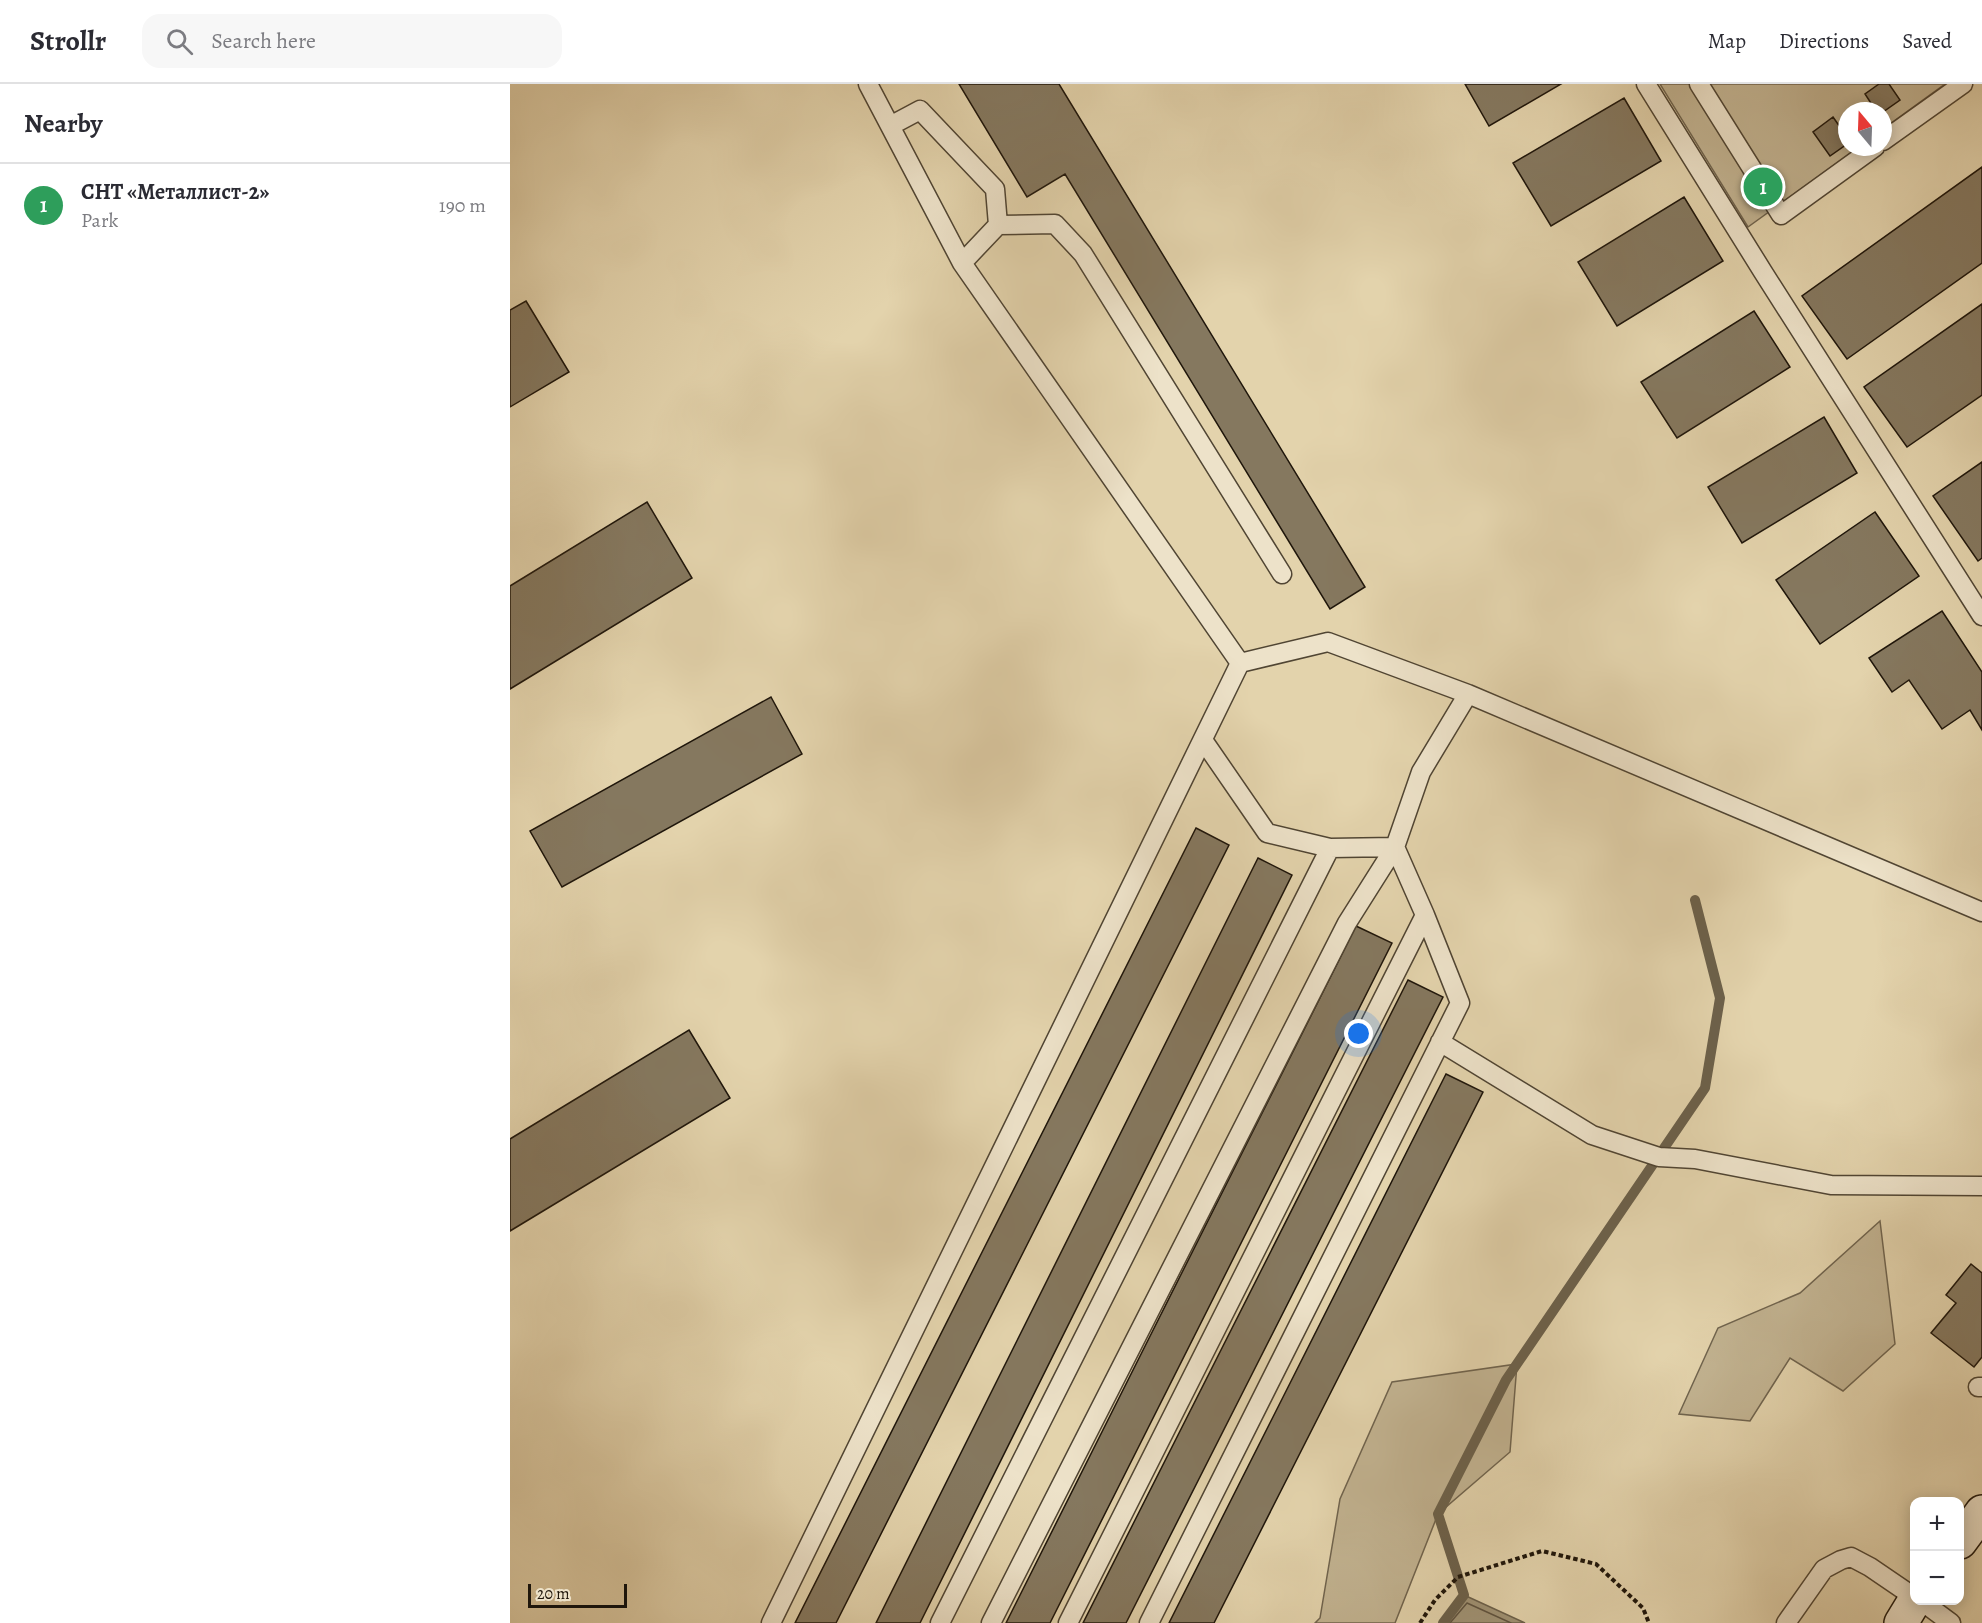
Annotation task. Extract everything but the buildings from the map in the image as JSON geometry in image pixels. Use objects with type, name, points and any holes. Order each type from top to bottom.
[{"type":"street","points":[[1964,1535],[1982,1512]]},
{"type":"street","points":[[1901,1623],[1912,1605]]},
{"type":"lane","points":[[868,84],[962,263],[1240,663]]},
{"type":"lane","points":[[1646,84],[1982,616]]},
{"type":"lane","points":[[1699,84],[1781,215],[1863,156]]},
{"type":"lane","points":[[1892,135],[1963,84]]},
{"type":"lane","points":[[890,126],[920,110],[995,189],[998,225]]},
{"type":"lane","points":[[962,263],[998,225],[1055,224],[1083,254],[1282,574]]},
{"type":"lane","points":[[1240,663],[1328,642],[1468,694],[1982,912]]},
{"type":"lane","points":[[771,1623],[1240,663]]},
{"type":"lane","points":[[992,1623],[1347,923],[1395,848],[1421,772],[1468,694]]},
{"type":"lane","points":[[1203,740],[1267,832],[1330,848],[1395,848]]},
{"type":"lane","points":[[940,1623],[1330,848]]},
{"type":"lane","points":[[1149,1623],[1460,1003],[1395,848]]},
{"type":"lane","points":[[1068,1623],[1425,915]]},
{"type":"lane","points":[[1440,1042],[1592,1135],[1659,1157],[1695,1159],[1831,1185],[1982,1186]]},
{"type":"lane","points":[[1786,1623],[1824,1569],[1851,1557],[1870,1567],[1910,1595]]},
{"type":"lane","points":[[1927,1605],[1951,1623]]},
{"type":"path","points":[[1420,1623],[1435,1600],[1458,1577],[1542,1551],[1596,1564],[1643,1608],[1648,1623]]},
{"type":"shaded area","points":[[1660,84],[1945,84],[1892,122],[1892,102],[1838,102],[1838,156],[1847,156],[1748,227]]},
{"type":"shaded area","points":[[1880,1221],[1895,1344],[1843,1391],[1790,1358],[1750,1421],[1679,1414],[1718,1328],[1800,1293]]},
{"type":"shaded area","points":[[1517,1364],[1510,1452],[1438,1514],[1395,1623],[1315,1623],[1320,1618],[1340,1499],[1392,1382]]},
{"type":"water","points":[[1464,1595],[1525,1623],[1443,1623]]},
{"type":"waterway","points":[[1443,1623],[1464,1595],[1438,1514],[1506,1380],[1705,1088],[1720,998],[1695,900]]},
{"type":"place","name":"СНТ «Металлист-2»","points":[[1763,187]]}]
